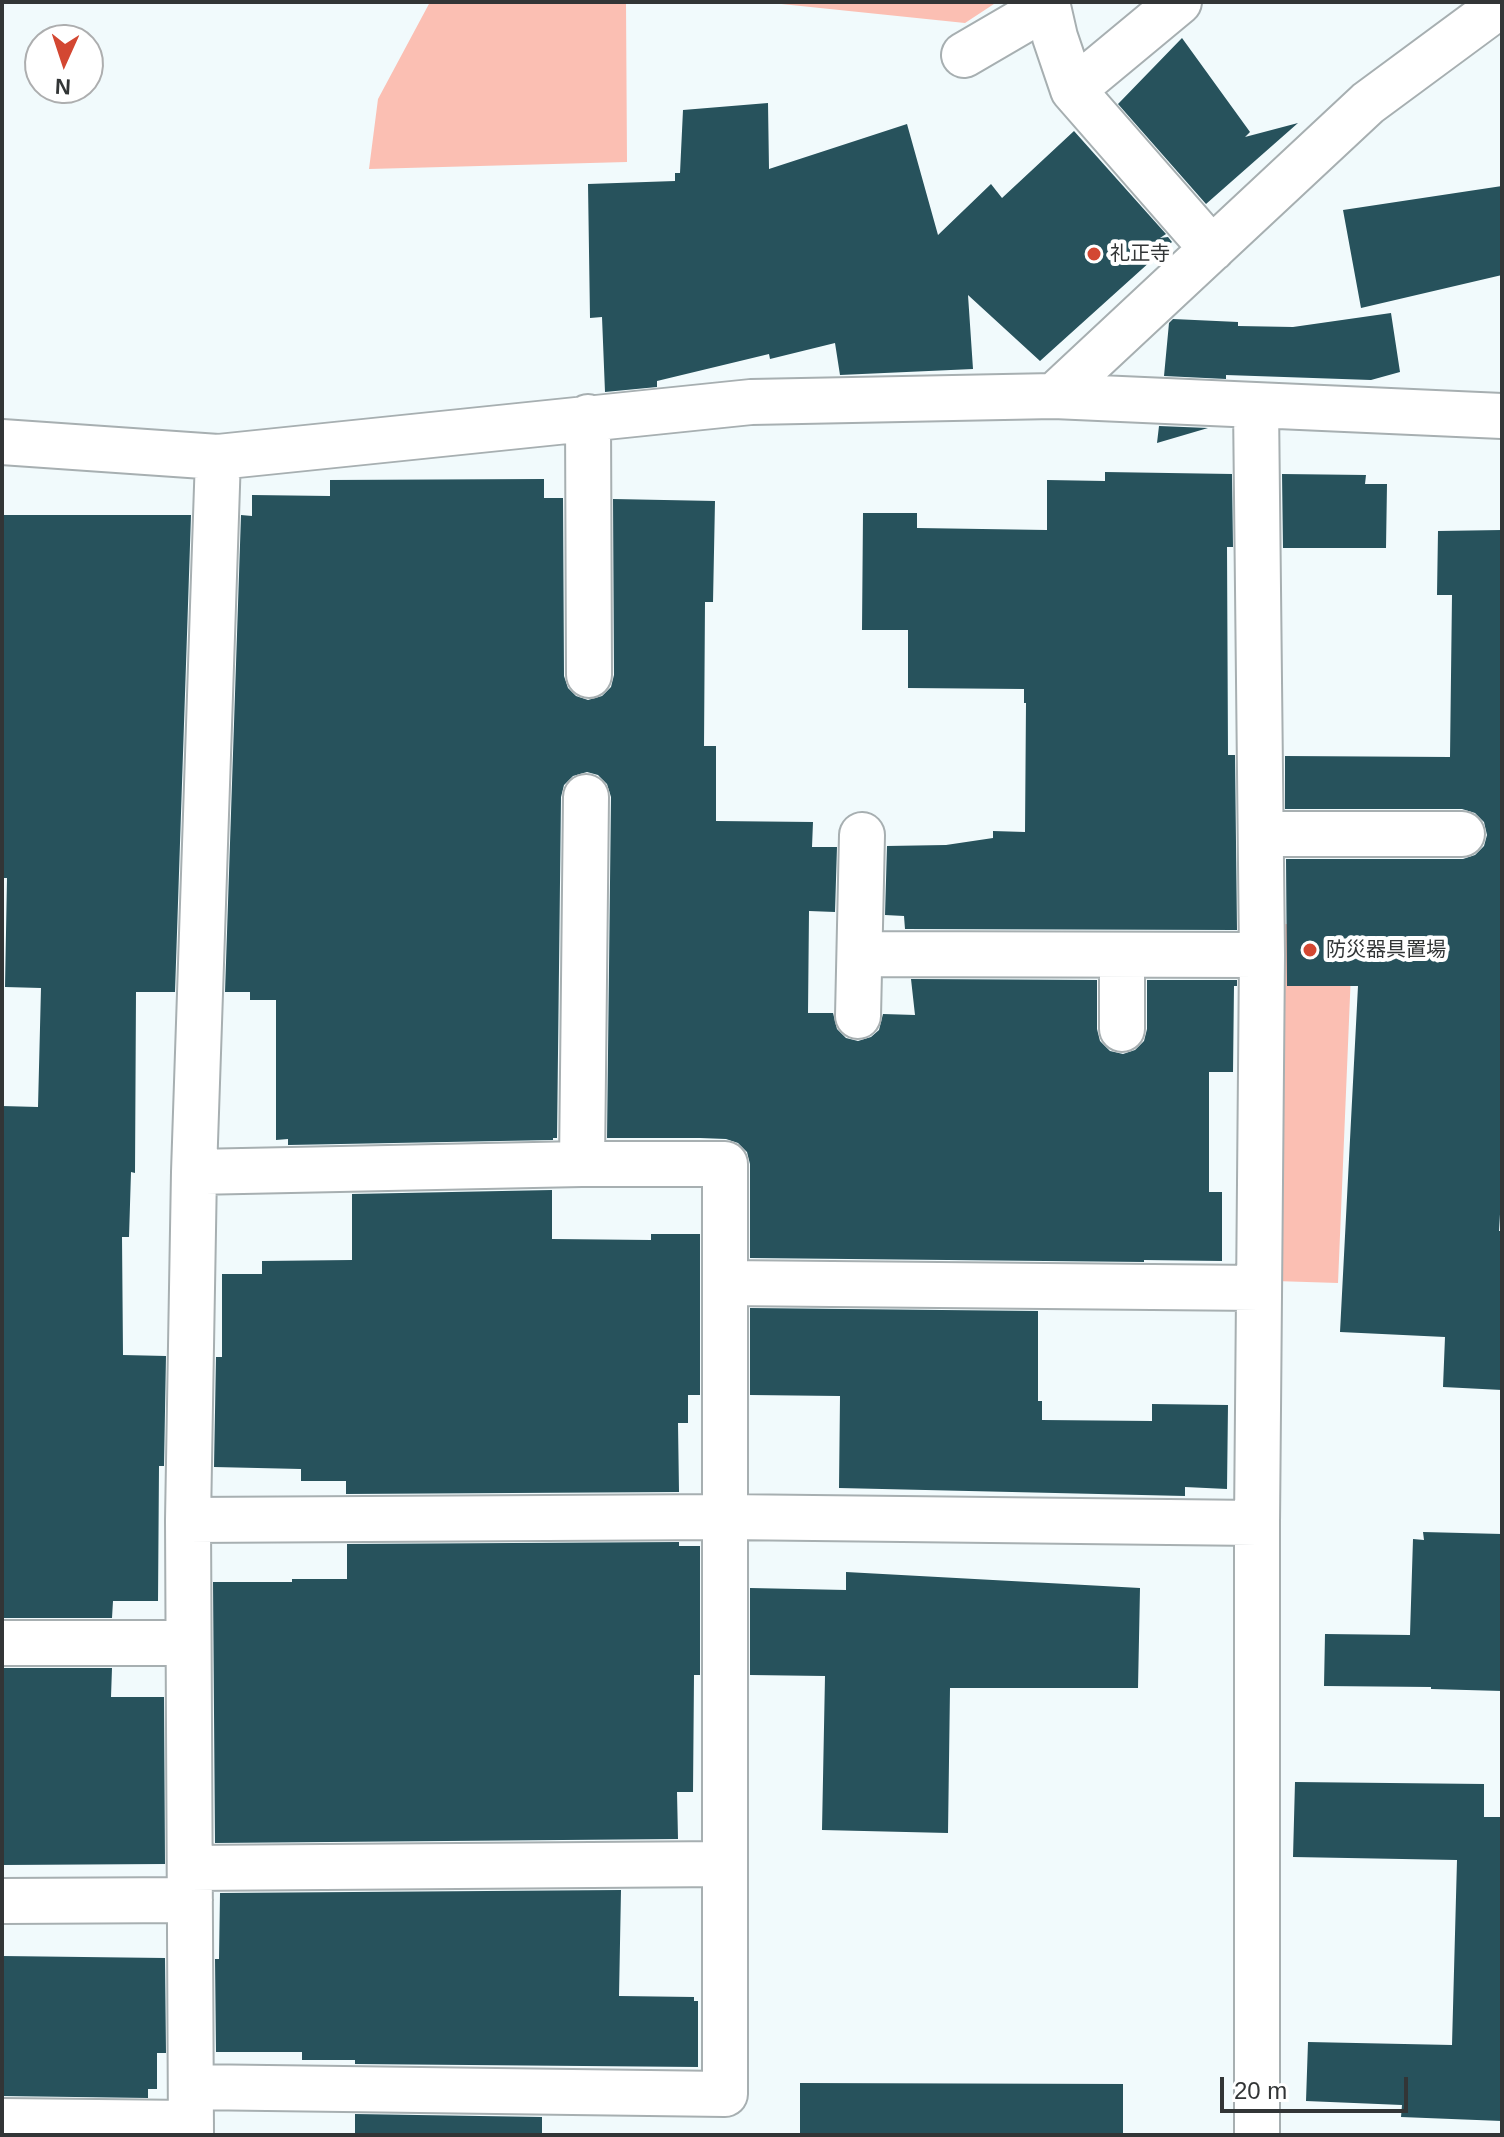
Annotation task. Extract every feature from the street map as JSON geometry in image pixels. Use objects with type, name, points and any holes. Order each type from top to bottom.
[{"type":"street","points":[[1073,90],[1179,2]]},
{"type":"street","points":[[964,55],[1047,4],[1073,90],[1212,249]]},
{"type":"street","points":[[1054,396],[1368,103],[1502,4]]},
{"type":"street","points":[[2,442],[218,457],[751,402],[1054,396],[1502,416]]},
{"type":"street","points":[[1256,405],[1262,955],[1257,1523],[1257,2135]]},
{"type":"street","points":[[588,417],[589,675]]},
{"type":"street","points":[[191,2115],[188,1520],[194,1172],[218,457]]},
{"type":"street","points":[[582,1164],[586,797]]},
{"type":"street","points":[[1261,834],[1462,834]]},
{"type":"street","points":[[858,1016],[862,835]]},
{"type":"street","points":[[860,954],[1262,955]]},
{"type":"street","points":[[1122,955],[1122,1029]]},
{"type":"street","points":[[2,2121],[725,2094],[725,1164],[194,1172]]},
{"type":"street","points":[[725,1283],[1259,1288]]},
{"type":"street","points":[[188,1520],[725,1517],[1257,1523]]},
{"type":"street","points":[[2,1643],[188,1643]]},
{"type":"street","points":[[2,1901],[190,1884],[725,1864]]},
{"type":"shaded area","points":[[430,2],[626,2],[627,162],[369,169],[378,99]]},
{"type":"shaded area","points":[[762,2],[997,2],[965,23]]},
{"type":"shaded area","points":[[1279,924],[1353,925],[1338,1283],[1275,1281]]},
{"type":"building","points":[[1182,38],[1250,132],[1245,137],[1298,123],[1206,204],[1118,104]]},
{"type":"building","points":[[768,103],[769,169],[907,124],[938,235],[991,184],[1002,198],[1074,131],[1166,234],[1160,238],[1168,237],[1172,242],[1040,361],[968,295],[973,369],[840,375],[835,343],[770,359],[769,354],[657,381],[657,387],[605,392],[602,317],[590,318],[588,184],[675,181],[675,173],[680,173],[683,110]]},
{"type":"building","points":[[1502,186],[1502,275],[1361,308],[1343,210]]},
{"type":"building","points":[[1391,313],[1400,372],[1371,380],[1164,376],[1169,323],[1173,319],[1238,322],[1238,326],[1293,327]]},
{"type":"building","points":[[1159,426],[1208,428],[1157,443]]},
{"type":"building","points":[[1105,472],[1232,474],[1233,547],[1227,547],[1228,755],[1235,755],[1237,930],[905,929],[904,916],[885,915],[887,846],[946,845],[993,838],[993,831],[1025,832],[1026,703],[1024,689],[908,688],[908,630],[862,630],[863,513],[917,513],[917,528],[1047,530],[1047,480],[1105,481]]},
{"type":"building","points":[[1282,474],[1366,475],[1365,484],[1387,484],[1386,548],[1283,548]]},
{"type":"building","points":[[544,479],[544,498],[563,498],[564,676],[568,688],[576,696],[588,700],[602,696],[611,687],[614,675],[613,499],[715,501],[713,602],[705,602],[704,746],[716,746],[716,821],[813,822],[812,847],[837,847],[835,912],[809,911],[808,1013],[833,1013],[837,1029],[846,1038],[858,1041],[871,1037],[879,1030],[883,1014],[915,1015],[911,979],[1097,980],[1097,1029],[1100,1041],[1110,1051],[1123,1054],[1135,1050],[1144,1041],[1147,1029],[1147,980],[1237,980],[1237,986],[1234,986],[1233,1072],[1209,1072],[1209,1192],[1222,1192],[1222,1261],[750,1258],[750,1164],[747,1152],[738,1143],[726,1139],[700,1138],[607,1138],[611,797],[607,784],[598,775],[587,772],[573,776],[564,785],[561,797],[557,1138],[288,1145],[288,1139],[276,1140],[276,1000],[250,1000],[250,992],[225,992],[241,515],[252,516],[252,495],[330,496],[330,480]]},
{"type":"building","points":[[2,515],[191,515],[175,992],[136,992],[135,1173],[131,1172],[129,1237],[122,1237],[123,1355],[166,1356],[164,1466],[159,1466],[158,1601],[113,1601],[112,1618],[2,1618],[2,1106],[38,1107],[41,988],[5,987],[7,878],[2,878]]},
{"type":"building","points":[[1502,530],[1502,1180],[1499,1231],[1502,1231],[1502,1390],[1443,1387],[1445,1337],[1340,1332],[1358,986],[1287,986],[1286,859],[1463,859],[1475,855],[1484,846],[1487,835],[1484,822],[1475,813],[1462,809],[1285,809],[1285,756],[1450,757],[1452,595],[1437,595],[1438,531]]},
{"type":"building","points":[[552,1190],[552,1239],[651,1240],[651,1234],[700,1234],[700,1395],[688,1395],[688,1423],[678,1423],[679,1492],[346,1494],[346,1481],[301,1481],[301,1469],[214,1467],[216,1357],[222,1357],[222,1274],[262,1274],[262,1261],[352,1260],[352,1194]]},
{"type":"building","points":[[750,1308],[1038,1311],[1038,1401],[1042,1401],[1042,1420],[1152,1421],[1152,1404],[1228,1405],[1227,1489],[1185,1487],[1185,1496],[839,1488],[840,1396],[750,1395]]},
{"type":"building","points":[[1423,1532],[1502,1534],[1502,1691],[1324,1686],[1325,1634],[1410,1635],[1413,1539],[1424,1540]]},
{"type":"building","points":[[679,1542],[679,1546],[700,1546],[700,1675],[694,1675],[693,1792],[677,1792],[678,1839],[215,1843],[213,1582],[347,1579],[347,1544]]},
{"type":"building","points":[[846,1572],[1140,1588],[1138,1688],[950,1688],[948,1833],[822,1830],[825,1676],[750,1675],[750,1588],[846,1590]]},
{"type":"building","points":[[2,1668],[112,1668],[111,1697],[164,1697],[165,1864],[2,1865]]},
{"type":"building","points":[[1295,1782],[1484,1784],[1484,1817],[1502,1817],[1502,2121],[1401,2117],[1402,2105],[1306,2101],[1308,2042],[1452,2045],[1457,1860],[1293,1857]]},
{"type":"building","points":[[621,1890],[619,1996],[694,1997],[694,2001],[698,2001],[698,2067],[355,2064],[355,2060],[302,2060],[302,2052],[216,2052],[215,1959],[219,1959],[220,1893]]},
{"type":"building","points":[[2,1956],[165,1958],[166,2053],[157,2053],[157,2089],[148,2089],[148,2098],[2,2096]]},
{"type":"building","points":[[800,2083],[1123,2084],[1123,2135],[800,2135]]},
{"type":"building","points":[[355,2114],[542,2117],[542,2135],[355,2135]]},
{"type":"place","name":"礼正寺","points":[[1094,254]]},
{"type":"place","name":"防災器具置場","points":[[1310,950]]}]
